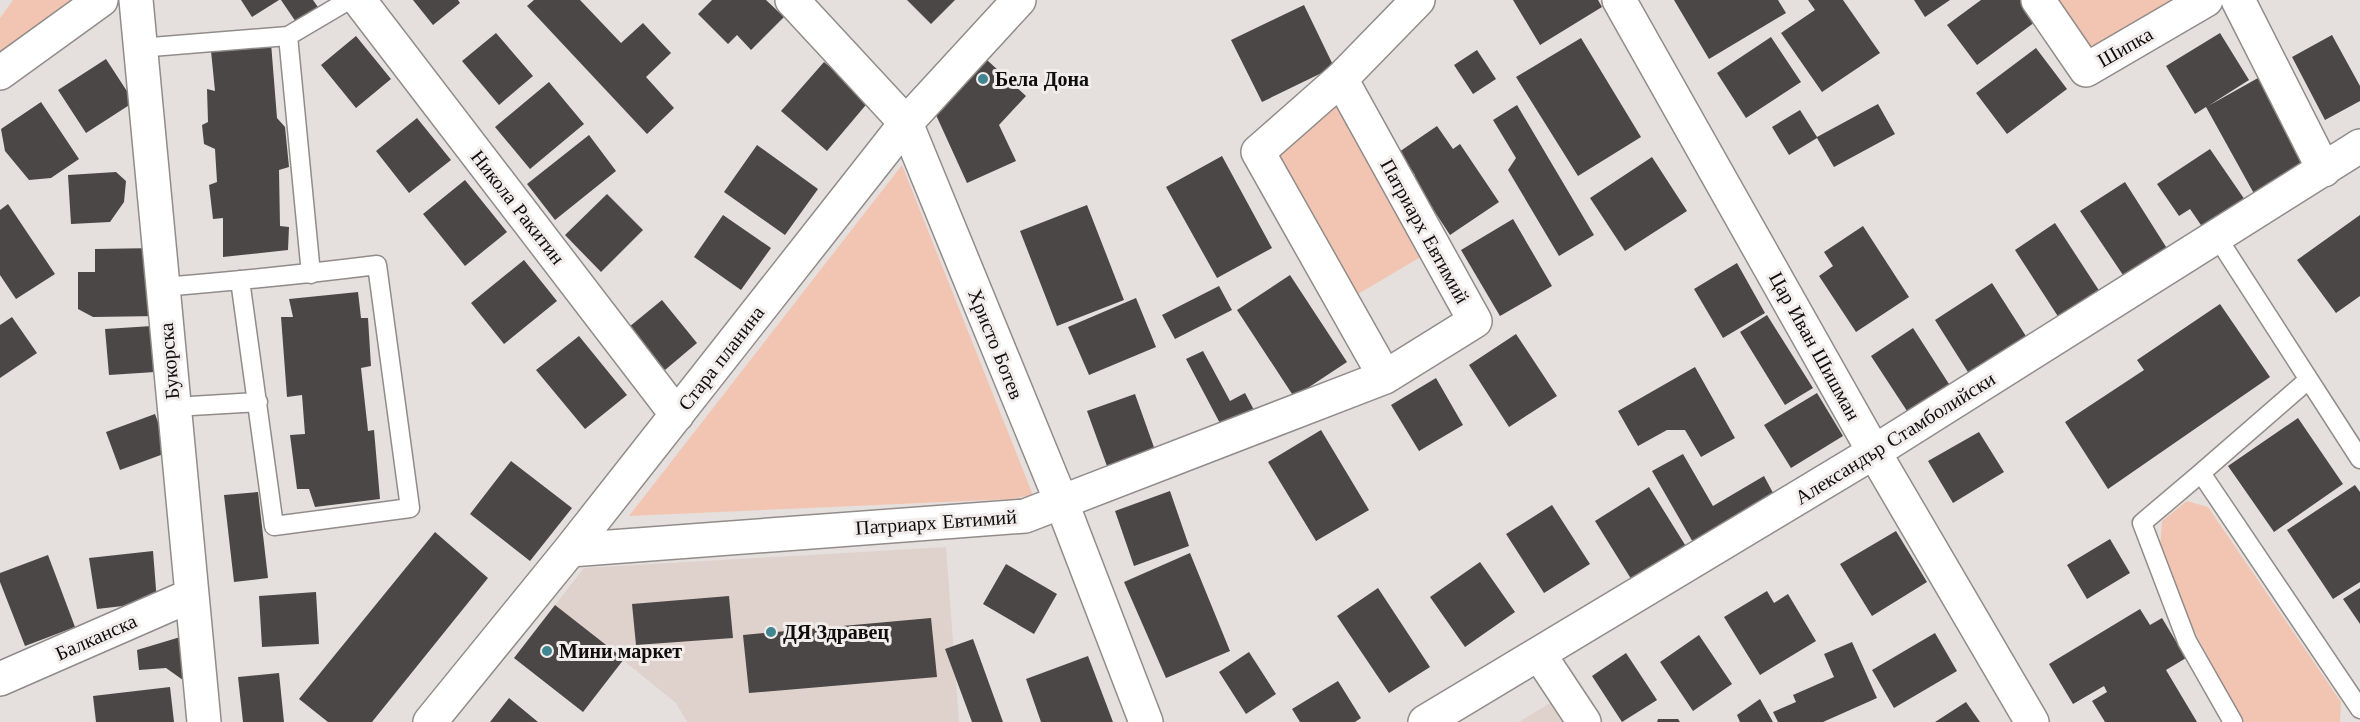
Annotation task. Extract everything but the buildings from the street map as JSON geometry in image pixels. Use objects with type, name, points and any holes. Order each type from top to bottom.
[{"type":"street","points":[[0,73],[101,0]]},
{"type":"street","name":"Букорска","points":[[136,0],[204,722]]},
{"type":"street","name":"Никола Ракитин","points":[[358,0],[677,415]]},
{"type":"street","name":"Христо Ботев","points":[[792,0],[906,123],[1061,501],[1146,722]]},
{"type":"street","name":"Стара планина","points":[[430,722],[677,415],[906,123],[1018,0]]},
{"type":"street","points":[[1385,377],[1258,152],[1341,79],[1418,0]]},
{"type":"street","name":"Цар Иван Шишман","points":[[1619,0],[1874,452],[2032,722]]},
{"type":"street","name":"Шипка","points":[[2038,0],[2086,70],[2206,0]]},
{"type":"street","points":[[2238,0],[2324,170]]},
{"type":"street","name":"Патриарх Евтимий","points":[[570,549],[1025,516],[1385,377],[1475,321],[1341,79]]},
{"type":"street","name":"Александър Стамболийски","points":[[1425,722],[1874,452],[2359,149]]},
{"type":"street","name":"Балканска","points":[[0,679],[192,595]]},
{"type":"street","points":[[1539,654],[1584,722]]},
{"type":"lane","points":[[139,48],[288,36],[349,0]]},
{"type":"lane","points":[[288,36],[311,274]]},
{"type":"lane","points":[[2217,237],[2360,459]]},
{"type":"lane","points":[[163,288],[240,280],[311,274],[377,265],[410,508],[274,526],[240,280]]},
{"type":"lane","points":[[2232,722],[2187,641],[2142,523],[2308,380]]},
{"type":"lane","points":[[174,407],[258,402]]},
{"type":"lane","points":[[2201,473],[2360,709]]},
{"type":"shaded area","points":[[13,0],[78,0],[0,57],[0,18]]},
{"type":"shaded area","points":[[2054,0],[2192,0],[2095,58]]},
{"type":"shaded area","points":[[1334,101],[1424,255],[1358,294],[1277,154]]},
{"type":"shaded area","points":[[902,165],[1033,495],[1011,499],[629,516]]},
{"type":"shaded area","points":[[2187,501],[2208,507],[2341,702],[2340,722],[2243,722],[2189,621],[2160,549],[2162,521]]},
{"type":"shaded area","name":"ДЯ Здравец","points":[[946,547],[959,722],[687,722],[676,703],[555,605],[584,568]]},
{"type":"shaded area","points":[[1563,695],[1580,722],[1519,722]]},
{"type":"place","name":"Бела Дона","points":[[983,79]]},
{"type":"place","name":"ДЯ Здравец","points":[[771,632]]},
{"type":"place","name":"Мини маркет","points":[[547,651]]}]
